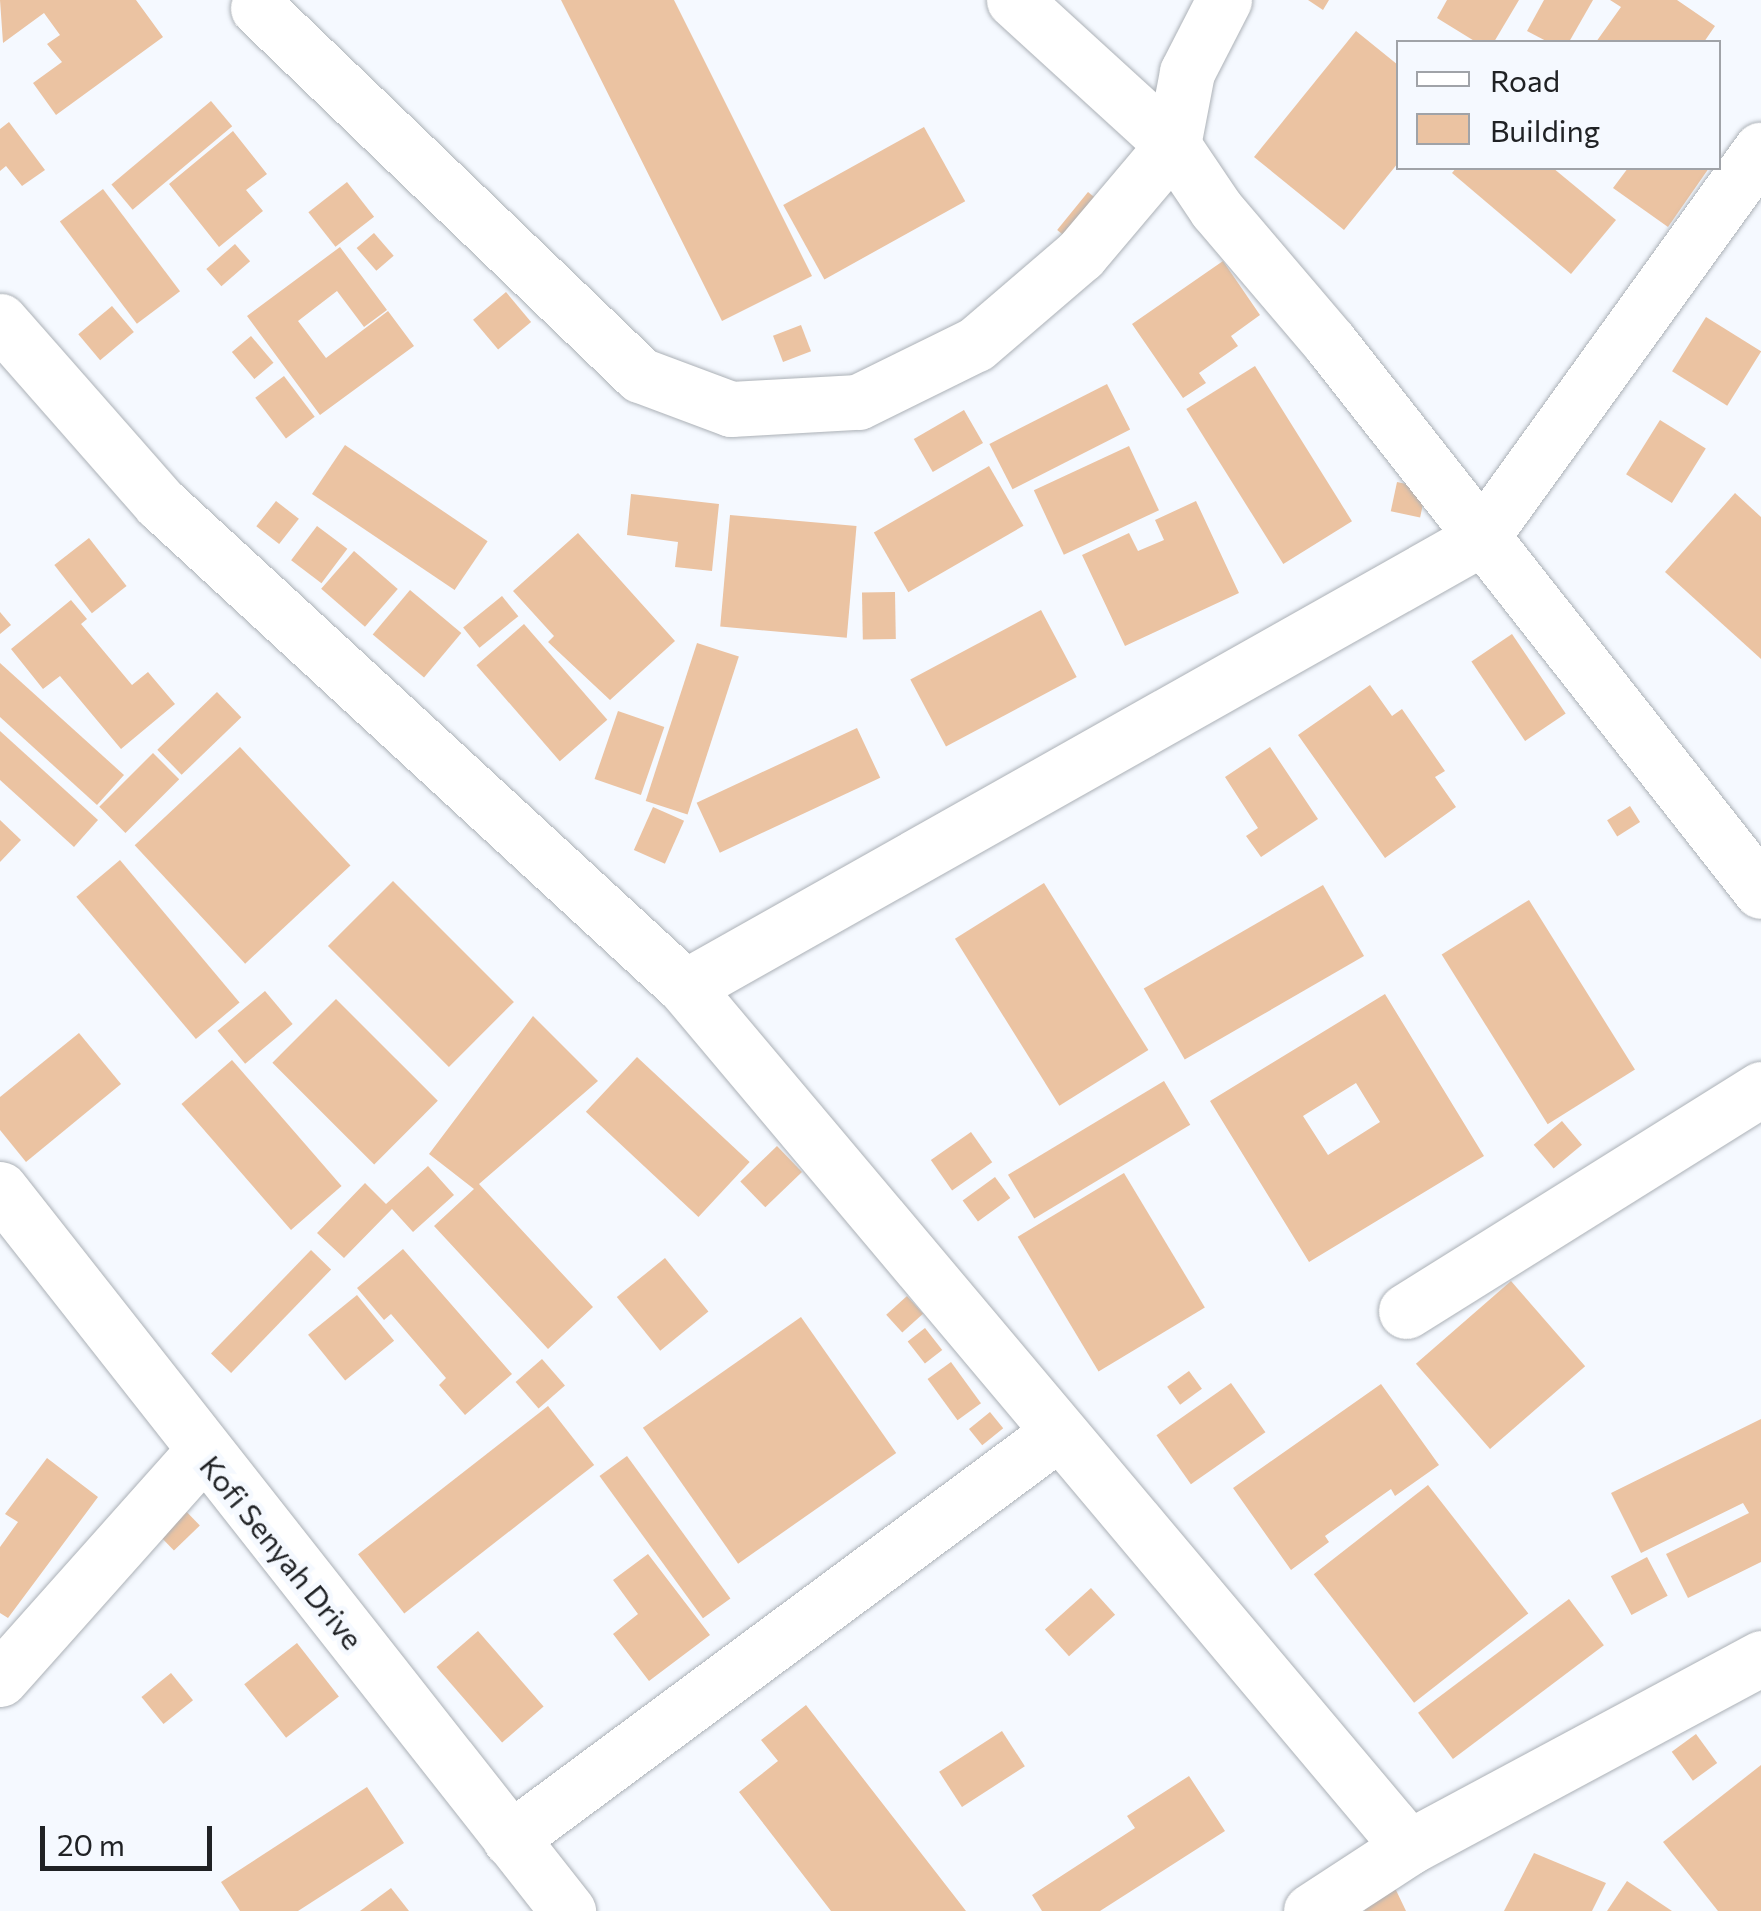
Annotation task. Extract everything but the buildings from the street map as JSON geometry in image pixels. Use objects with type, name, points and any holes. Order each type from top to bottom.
[{"type":"street","points":[[1014,0],[1172,145],[1761,891]]},
{"type":"street","points":[[258,8],[640,375],[731,408],[858,402],[976,344],[1080,255],[1172,145],[1187,72],[1224,0]]},
{"type":"street","points":[[685,986],[1480,539],[1761,150]]},
{"type":"street","points":[[0,320],[160,503],[685,986],[1409,1847]]},
{"type":"street","points":[[1406,1311],[1761,1089]]},
{"type":"street","name":"Kofi Senyah Drive","points":[[0,1189],[202,1452],[568,1911]]},
{"type":"street","points":[[510,1839],[1058,1432]]},
{"type":"street","points":[[0,1679],[202,1452]]},
{"type":"street","points":[[1311,1911],[1409,1847],[1761,1658]]}]
